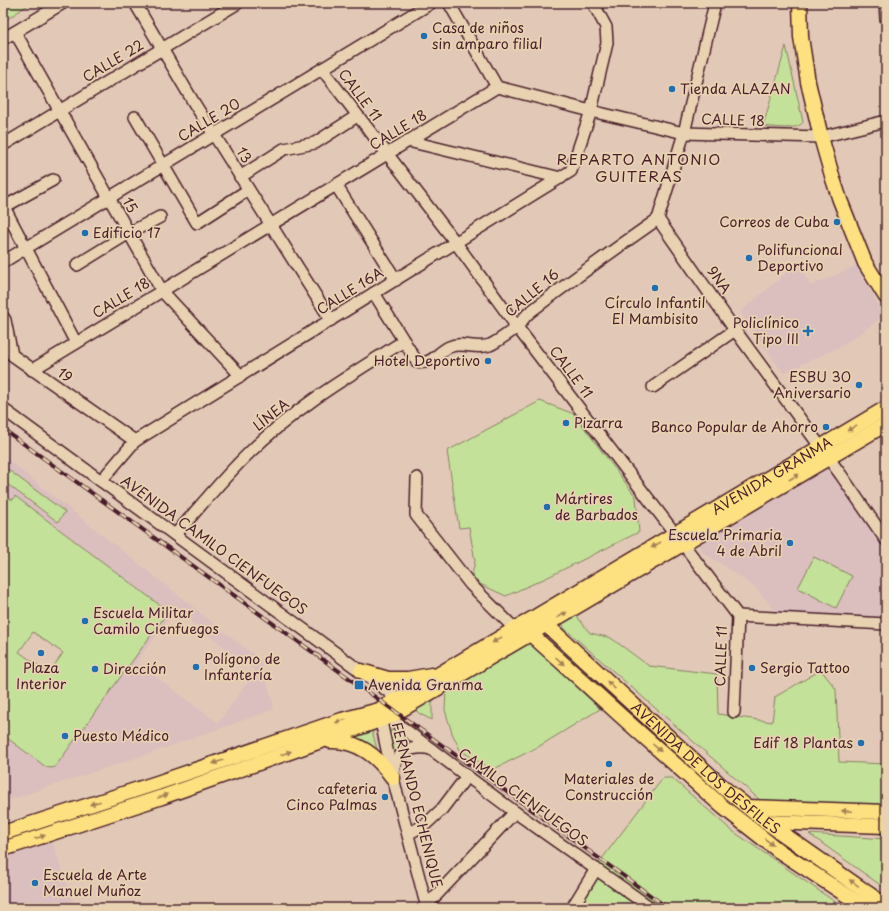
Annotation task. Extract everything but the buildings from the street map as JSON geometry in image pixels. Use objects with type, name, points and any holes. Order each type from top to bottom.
[{"type":"main road","points":[[800,3],[801,37],[808,82],[821,137],[840,200],[865,264],[886,296]]},
{"type":"main road","name":"AVENIDA GRANMA","points":[[3,849],[162,797],[318,742],[383,716],[444,671],[541,620],[824,452],[886,408]]},
{"type":"main road","name":"AVENIDA GRANMA","points":[[824,452],[886,424]]},
{"type":"main road","name":"AVENIDA DE LOS DESFILES","points":[[541,620],[725,789],[766,822],[886,906]]},
{"type":"main road","name":"AVENIDA GRANMA","points":[[403,702],[522,629]]},
{"type":"main road","name":"AVENIDA DE LOS DESFILES","points":[[522,629],[738,818],[779,851],[866,908]]},
{"type":"main road","points":[[361,671],[388,679],[402,679],[424,677],[444,671]]},
{"type":"main road","points":[[621,716],[632,704]]},
{"type":"main road","name":"AVENIDA GRANMA","points":[[3,833],[166,780],[342,720],[383,716]]},
{"type":"main road","points":[[318,742],[339,741],[361,747],[376,757],[393,778]]},
{"type":"main road","points":[[748,808],[886,812]]},
{"type":"main road","points":[[738,818],[766,822],[886,826]]},
{"type":"street","points":[[3,39],[63,3]]},
{"type":"street","name":"13","points":[[135,3],[161,50],[213,135],[331,320]]},
{"type":"street","name":"CALLE 22","points":[[3,145],[238,3]]},
{"type":"street","name":"CALLE 20","points":[[3,262],[431,3]]},
{"type":"street","points":[[449,3],[497,87]]},
{"type":"street","name":"CALLE 16A","points":[[101,481],[134,441],[571,171],[591,111],[607,43],[606,27],[593,3]]},
{"type":"street","points":[[658,219],[684,133],[715,3]]},
{"type":"street","points":[[884,3],[886,19]]},
{"type":"street","name":"15","points":[[16,32],[162,291],[241,376]]},
{"type":"street","name":"CALLE 11","points":[[322,69],[456,243],[517,327],[738,616],[734,712]]},
{"type":"street","name":"CALLE 18","points":[[32,370],[497,87],[684,133],[821,137],[886,121]]},
{"type":"street","points":[[240,177],[284,149],[315,143],[357,116]]},
{"type":"street","points":[[135,117],[197,223],[248,190]]},
{"type":"street","points":[[408,141],[561,178]]},
{"type":"street","points":[[53,180],[4,206],[76,343]]},
{"type":"street","points":[[336,185],[396,280]]},
{"type":"street","points":[[77,265],[129,233],[160,217]]},
{"type":"street","name":"CALLE 16","points":[[404,341],[417,362],[423,363],[430,361],[448,347],[460,344],[474,347],[491,345],[517,327],[526,314],[658,219]]},
{"type":"street","name":"9NA","points":[[658,219],[735,330],[886,540]]},
{"type":"street","points":[[374,294],[404,341]]},
{"type":"street","name":"19","points":[[3,317],[5,320],[8,357],[32,370],[134,441]]},
{"type":"street","points":[[653,387],[735,330]]},
{"type":"street","name":"LÍNEA","points":[[175,535],[249,453],[282,424],[350,375],[404,341]]},
{"type":"street","name":"AVENIDA CAMILO CIENFUEGOS","points":[[3,409],[403,702]]},
{"type":"street","points":[[417,478],[416,515],[470,584],[522,629]]},
{"type":"street","points":[[738,616],[886,624]]},
{"type":"street","name":"CAMILO CIENFUEGOS","points":[[383,716],[651,908]]},
{"type":"street","name":"FERNANDO ECHENIQUE","points":[[383,716],[393,778],[427,907]]},
{"type":"street","points":[[393,778],[394,764],[404,752],[416,747],[431,749]]},
{"type":"street","points":[[408,834],[426,824],[442,809],[467,776]]},
{"type":"street","points":[[427,907],[516,812]]},
{"type":"street","points":[[572,908],[596,869]]},
{"type":"shaded area","name":"Policlínico Tipo III","points":[[798,263],[811,286],[857,265],[884,316],[842,346],[783,373],[740,312]]},
{"type":"shaded area","name":"Escuela Militar Camilo Cienfuegos","points":[[3,456],[260,660],[274,706],[272,710],[148,754],[3,802]],"holes":[[[175,610],[256,671],[218,723],[136,662]],[[34,632],[63,654],[49,673],[19,652]]]},
{"type":"shaded area","name":"Escuela Primaria 4 de Abril","points":[[824,464],[886,546],[886,614],[878,620],[778,615],[755,587],[703,552],[696,541]]},
{"type":"shaded area","name":"Escuela de Arte Manuel Muñoz","points":[[52,842],[75,908],[3,908],[3,859]]},
{"type":"green space","points":[[3,3],[31,3],[3,22]]},
{"type":"green space","points":[[786,46],[803,122],[796,127],[779,128],[763,126]]},
{"type":"green space","name":"Mártires de Barbados","points":[[540,401],[574,414],[636,497],[639,532],[506,596],[471,580],[475,561],[469,527],[459,528],[447,451]]},
{"type":"green space","points":[[3,466],[65,512],[58,522],[3,481]]},
{"type":"green space","points":[[3,495],[13,500],[15,496],[165,609],[165,616],[55,767],[46,767],[3,735]],"holes":[[[33,632],[63,653],[49,673],[19,652]]]},
{"type":"green space","points":[[814,557],[852,576],[836,608],[798,588]]},
{"type":"green space","points":[[575,614],[590,633],[611,638],[649,666],[717,674],[718,714],[772,722],[775,697],[821,670],[836,689],[839,762],[886,764],[886,805],[760,800],[564,628],[562,622]]},
{"type":"green space","points":[[526,639],[600,709],[538,747],[492,770],[460,750],[452,733],[445,710],[446,690]]},
{"type":"green space","points":[[559,644],[622,702],[618,707],[555,648]]},
{"type":"green space","points":[[434,697],[432,704],[432,720],[420,714],[413,708]]},
{"type":"green space","points":[[637,716],[723,795],[720,799],[633,720]]},
{"type":"green space","points":[[372,730],[378,754],[351,738]]},
{"type":"green space","points":[[398,730],[416,744],[392,760],[387,736],[390,731]]},
{"type":"green space","points":[[663,778],[672,778],[731,830],[844,908],[572,908],[595,868]]},
{"type":"green space","points":[[151,791],[152,793],[7,842],[6,840]]},
{"type":"green space","points":[[809,834],[886,839],[886,889]]},
{"type":"railway","points":[[3,429],[668,908]]},
{"type":"place","name":"Casa de niños sin amparo filial","points":[[424,36]]},
{"type":"place","name":"Tienda ALAZAN","points":[[672,89]]},
{"type":"place","name":"Correos de Cuba","points":[[837,222]]},
{"type":"place","name":"Edificio 17","points":[[85,233]]},
{"type":"place","name":"Polifuncional Deportivo","points":[[749,258]]},
{"type":"place","name":"Círculo Infantil El Mambisito","points":[[655,288]]},
{"type":"place","name":"Policlínico Tipo III","points":[[808,331]]},
{"type":"place","name":"Hotel Deportivo","points":[[488,361]]},
{"type":"place","name":"ESBU 30 Aniversario","points":[[859,385]]},
{"type":"place","name":"Pizarra","points":[[566,423]]},
{"type":"place","name":"Banco Popular de Ahorro","points":[[826,427]]},
{"type":"place","name":"Mártires de Barbados","points":[[547,507]]},
{"type":"place","name":"Escuela Primaria 4 de Abril","points":[[790,543]]},
{"type":"place","name":"Escuela Militar Camilo Cienfuegos","points":[[85,621]]},
{"type":"place","name":"Plaza Interior","points":[[41,653]]},
{"type":"place","name":"Polígono de Infantería","points":[[196,667]]},
{"type":"place","name":"Sergio Tattoo","points":[[752,668]]},
{"type":"place","name":"Dirección","points":[[95,669]]},
{"type":"place","name":"Avenida Granma","points":[[359,685]]},
{"type":"place","name":"Puesto Médico","points":[[65,736]]},
{"type":"place","name":"Edif 18 Plantas","points":[[861,743]]},
{"type":"place","name":"Materiales de Construcción","points":[[609,764]]},
{"type":"place","name":"cafeteria Cinco Palmas","points":[[385,797]]},
{"type":"place","name":"Escuela de Arte Manuel Muñoz","points":[[35,883]]},
{"type":"district","name":"REPARTO ANTONIO GUITERAS","points":[[639,168]]}]
